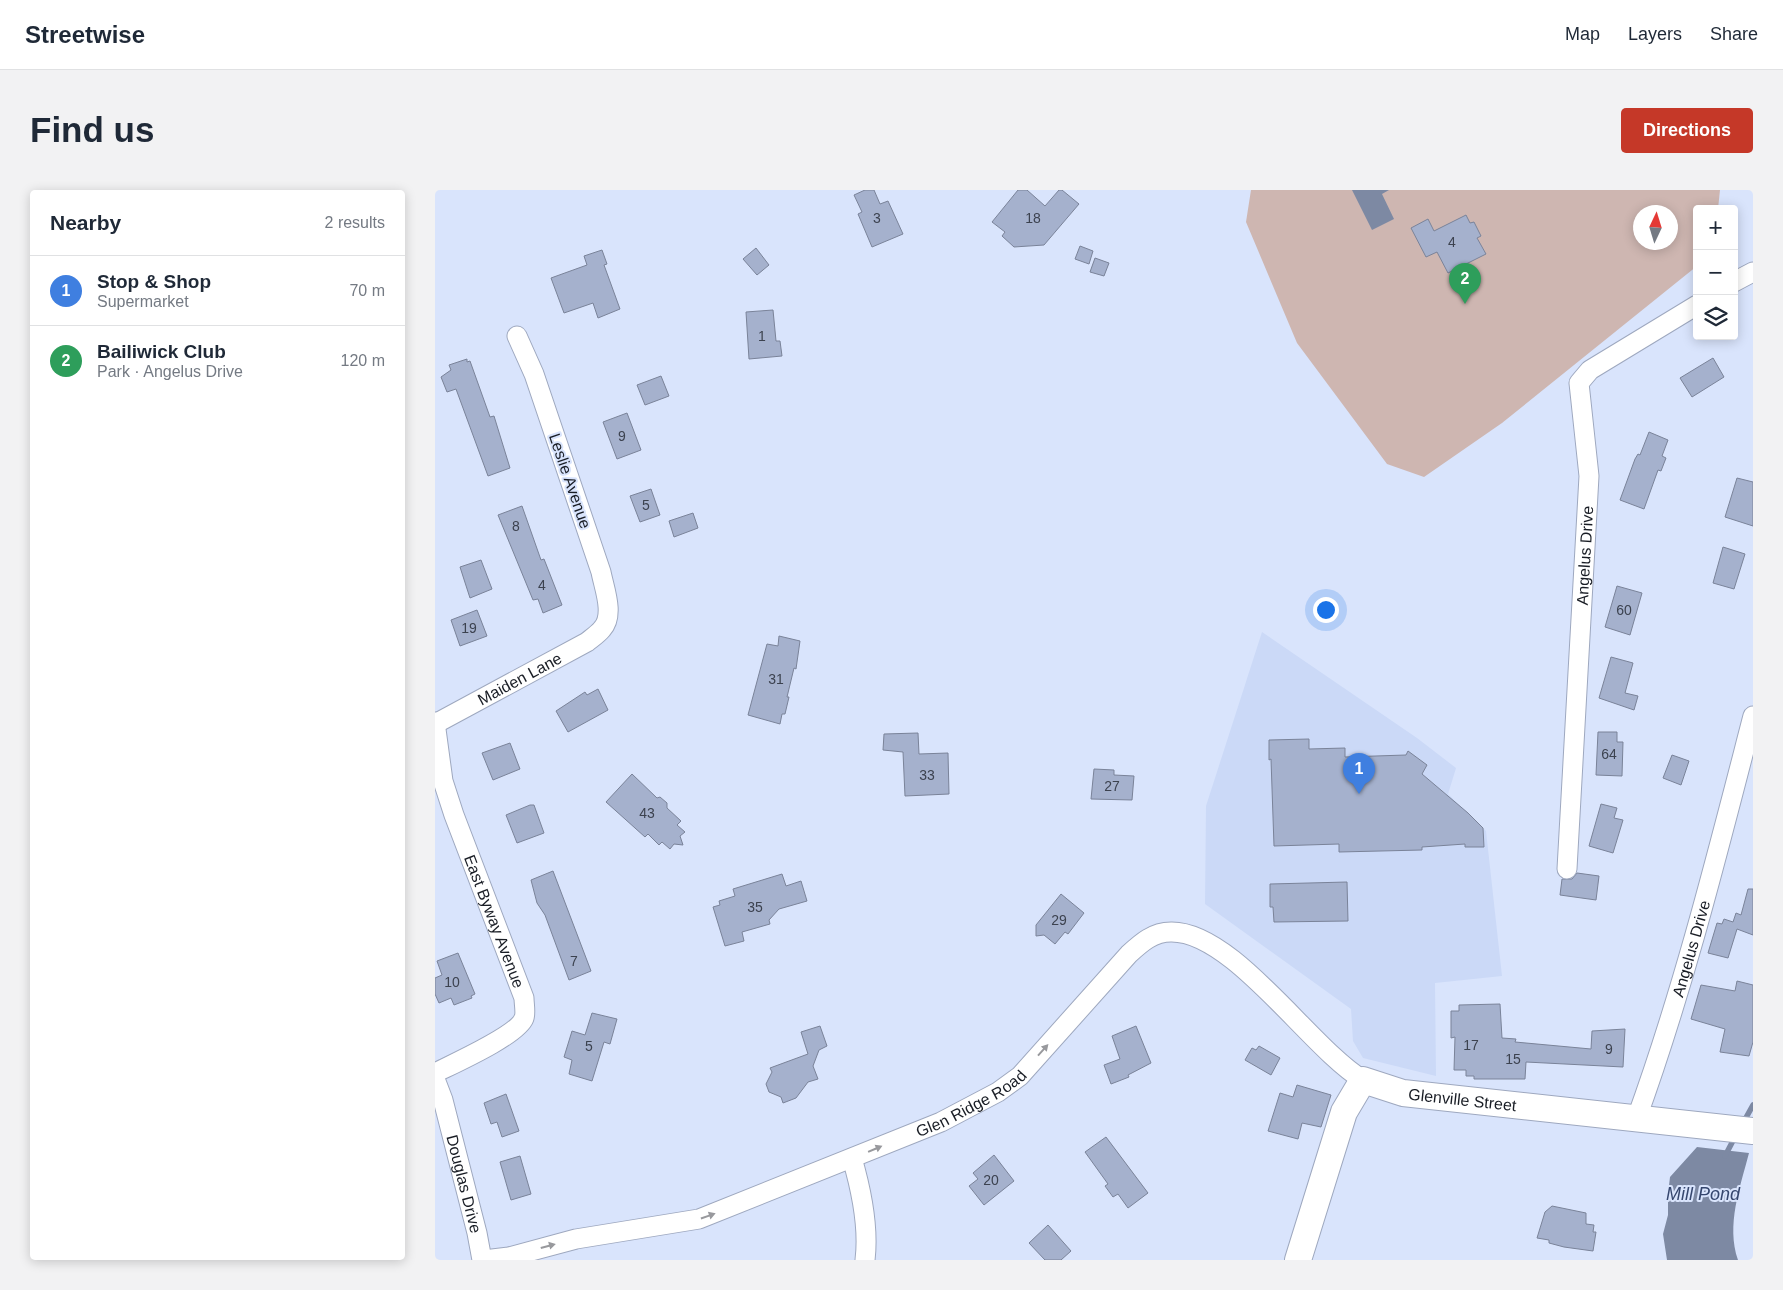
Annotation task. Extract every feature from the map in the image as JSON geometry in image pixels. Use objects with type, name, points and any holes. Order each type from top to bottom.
[{"type":"main road","name":"Glenville Street","points":[[1363,1080],[1403,1093],[1636,1120],[1753,1131]]},
{"type":"main road","points":[[1298,1260],[1344,1112],[1363,1080]]},
{"type":"street","points":[[1738,280],[1753,272]]},
{"type":"street","name":"Angelus Drive","points":[[1567,869],[1589,476],[1579,383],[1590,370],[1693,307]]},
{"type":"street","name":"Leslie Avenue","points":[[517,336],[534,374],[601,572],[608,606],[607,620],[603,629]]},
{"type":"street","name":"Maiden Lane","points":[[435,724],[587,642],[603,629]]},
{"type":"street","name":"Angelus Drive","points":[[1636,1120],[1658,1059],[1724,828],[1753,716]]},
{"type":"street","name":"East Byway Avenue","points":[[435,724],[443,781],[453,816],[524,998],[525,1018],[519,1026],[499,1040],[435,1073]]},
{"type":"street","name":"Glen Ridge Road","points":[[483,1260],[509,1257],[576,1239],[699,1219],[941,1122],[999,1092],[1020,1076],[1129,954],[1145,939],[1161,933],[1188,933],[1213,946],[1253,978],[1337,1061],[1363,1080]]},
{"type":"street","name":"Douglas Drive","points":[[435,1079],[443,1100],[483,1260]]},
{"type":"street","points":[[852,1158],[857,1176],[862,1212],[865,1260]]},
{"type":"shaded area","points":[[1251,190],[1720,190],[1718,205],[1693,205],[1693,269],[1502,423],[1424,477],[1387,464],[1297,343],[1246,222]]},
{"type":"shaded area","points":[[1262,632],[1417,738],[1456,768],[1448,794],[1486,831],[1502,976],[1435,983],[1436,1076],[1363,1058],[1353,1041],[1351,1009],[1205,904],[1206,806]]},
{"type":"water","points":[[1352,190],[1389,190],[1382,194],[1394,219],[1372,230]]},
{"type":"water","name":"Mill Pond","points":[[1697,1147],[1749,1153],[1738,1193],[1734,1220],[1733,1233],[1738,1260],[1667,1260],[1663,1234],[1668,1215],[1670,1177]]},
{"type":"building","points":[[865,190],[874,190],[880,204],[888,201],[903,234],[872,247],[858,214],[862,212],[854,195]]},
{"type":"building","points":[[1018,190],[1027,190],[1045,206],[1059,190],[1062,190],[1079,204],[1044,245],[1014,247],[1002,236],[1005,232],[992,222]]},
{"type":"building","points":[[1466,215],[1470,223],[1474,222],[1481,236],[1477,238],[1486,254],[1448,273],[1437,252],[1426,257],[1411,228],[1428,219],[1434,231]]},
{"type":"building","points":[[1080,246],[1093,251],[1089,264],[1075,259]]},
{"type":"building","points":[[756,248],[769,265],[757,275],[743,259]]},
{"type":"building","points":[[602,250],[607,264],[604,265],[620,309],[598,318],[593,303],[564,313],[551,278],[587,265],[584,256]]},
{"type":"building","points":[[1095,258],[1109,263],[1104,276],[1090,272]]},
{"type":"building","points":[[773,310],[776,341],[780,341],[782,356],[749,359],[746,312]]},
{"type":"building","points":[[1713,358],[1724,377],[1692,397],[1680,378]]},
{"type":"building","points":[[467,359],[467,362],[470,361],[490,417],[494,416],[510,468],[488,476],[456,389],[447,392],[441,377],[451,370],[449,365]]},
{"type":"building","points":[[661,376],[669,396],[645,405],[637,385]]},
{"type":"building","points":[[627,413],[641,450],[617,459],[603,422]]},
{"type":"building","points":[[1649,432],[1668,440],[1662,456],[1666,458],[1661,471],[1658,470],[1644,509],[1620,500],[1635,459],[1638,454],[1640,455]]},
{"type":"building","points":[[1737,478],[1753,482],[1753,526],[1725,517]]},
{"type":"building","points":[[651,489],[660,515],[640,522],[630,496]]},
{"type":"building","points":[[522,506],[541,560],[544,559],[562,605],[543,613],[538,599],[533,600],[498,515]]},
{"type":"building","points":[[693,513],[698,528],[674,537],[669,521]]},
{"type":"building","points":[[1723,547],[1745,554],[1734,589],[1713,583]]},
{"type":"building","points":[[481,560],[492,589],[470,598],[460,567]]},
{"type":"building","points":[[1617,586],[1642,593],[1630,635],[1605,627]]},
{"type":"building","points":[[477,610],[487,636],[460,646],[451,620]]},
{"type":"building","points":[[779,636],[800,641],[796,669],[794,668],[785,714],[782,714],[780,724],[748,715],[767,644],[778,646]]},
{"type":"building","points":[[1611,657],[1633,663],[1625,693],[1638,696],[1634,710],[1599,698]]},
{"type":"building","points":[[598,689],[608,710],[568,732],[556,711],[585,692],[587,695]]},
{"type":"building","points":[[1598,732],[1617,732],[1617,742],[1623,742],[1622,776],[1596,775]]},
{"type":"building","points":[[918,733],[919,754],[948,753],[949,794],[905,796],[903,752],[883,750],[884,734]]},
{"type":"building","points":[[1309,739],[1309,749],[1345,748],[1345,757],[1406,755],[1408,751],[1427,765],[1422,774],[1483,828],[1484,847],[1465,847],[1465,844],[1422,847],[1422,850],[1339,852],[1339,844],[1274,846],[1269,740]]},
{"type":"building","points":[[510,743],[520,769],[493,780],[482,753]]},
{"type":"building","points":[[1672,755],[1689,761],[1681,785],[1663,778]]},
{"type":"building","points":[[1094,769],[1114,770],[1114,775],[1134,776],[1132,800],[1091,799]]},
{"type":"building","points":[[632,774],[657,798],[660,797],[667,803],[667,808],[681,821],[677,825],[685,832],[680,836],[683,845],[674,844],[670,849],[662,842],[659,845],[648,834],[645,837],[606,802]]},
{"type":"building","points":[[1601,804],[1617,808],[1614,818],[1623,820],[1613,853],[1589,846]]},
{"type":"building","points":[[534,805],[544,833],[517,843],[506,815]]},
{"type":"building","points":[[553,871],[591,971],[569,980],[545,915],[537,903],[531,880]]},
{"type":"building","points":[[1577,873],[1599,876],[1596,900],[1560,895],[1562,879],[1572,879]]},
{"type":"building","points":[[782,874],[786,886],[801,881],[807,901],[779,909],[769,920],[770,924],[742,932],[744,941],[725,946],[713,907],[720,905],[719,901],[735,896],[733,889]]},
{"type":"building","points":[[1347,882],[1348,921],[1274,922],[1273,907],[1270,907],[1270,884]]},
{"type":"building","points":[[1748,889],[1753,889],[1753,935],[1737,929],[1728,958],[1708,953],[1717,923],[1722,924],[1724,919],[1733,922],[1736,913],[1741,915]]},
{"type":"building","points":[[1061,894],[1084,913],[1068,934],[1065,932],[1055,944],[1044,935],[1036,936],[1036,925]]},
{"type":"building","points":[[458,953],[475,994],[471,996],[472,998],[454,1005],[451,998],[439,1003],[435,994],[435,978],[442,975],[437,961]]},
{"type":"building","points":[[1737,981],[1753,985],[1753,1042],[1749,1056],[1720,1052],[1725,1029],[1691,1019],[1701,985],[1735,991]]},
{"type":"building","points":[[1500,1004],[1502,1038],[1516,1039],[1515,1042],[1591,1049],[1592,1031],[1625,1029],[1623,1067],[1526,1062],[1525,1079],[1474,1079],[1474,1076],[1466,1076],[1466,1070],[1454,1070],[1455,1037],[1451,1038],[1451,1011],[1459,1011],[1459,1005]]},
{"type":"building","points":[[592,1013],[617,1019],[610,1044],[604,1042],[592,1081],[569,1074],[572,1060],[564,1057],[572,1031],[585,1035]]},
{"type":"building","points":[[820,1026],[827,1046],[819,1050],[813,1066],[818,1079],[808,1082],[796,1098],[783,1103],[781,1097],[769,1092],[766,1084],[772,1072],[770,1068],[808,1054],[801,1032]]},
{"type":"building","points":[[1136,1026],[1151,1063],[1128,1075],[1129,1077],[1111,1084],[1104,1065],[1120,1059],[1112,1036]]},
{"type":"building","points":[[1259,1046],[1280,1058],[1271,1075],[1245,1060],[1252,1048],[1256,1050]]},
{"type":"building","points":[[1297,1085],[1331,1095],[1321,1127],[1302,1123],[1298,1139],[1268,1131],[1280,1093],[1293,1097]]},
{"type":"building","points":[[506,1094],[519,1131],[502,1137],[497,1122],[491,1124],[484,1103]]},
{"type":"building","points":[[1106,1137],[1148,1193],[1128,1208],[1118,1194],[1113,1197],[1105,1186],[1108,1184],[1085,1152]]},
{"type":"building","points":[[994,1155],[1014,1181],[984,1205],[969,1186],[978,1179],[973,1173]]},
{"type":"building","points":[[520,1156],[531,1194],[511,1200],[500,1162]]},
{"type":"building","points":[[1552,1206],[1586,1213],[1586,1224],[1594,1225],[1593,1232],[1596,1232],[1593,1251],[1564,1247],[1549,1243],[1549,1240],[1537,1238],[1545,1212]]},
{"type":"building","points":[[1048,1225],[1071,1251],[1061,1260],[1045,1260],[1029,1243]]},
{"type":"waterway","points":[[1743,1123],[1753,1105]]},
{"type":"waterway","points":[[1725,1156],[1736,1135]]},
{"type":"place","name":"Bailiwick Club","points":[[1465,304]]},
{"type":"place","name":"Stop & Shop","points":[[1359,794]]}]
